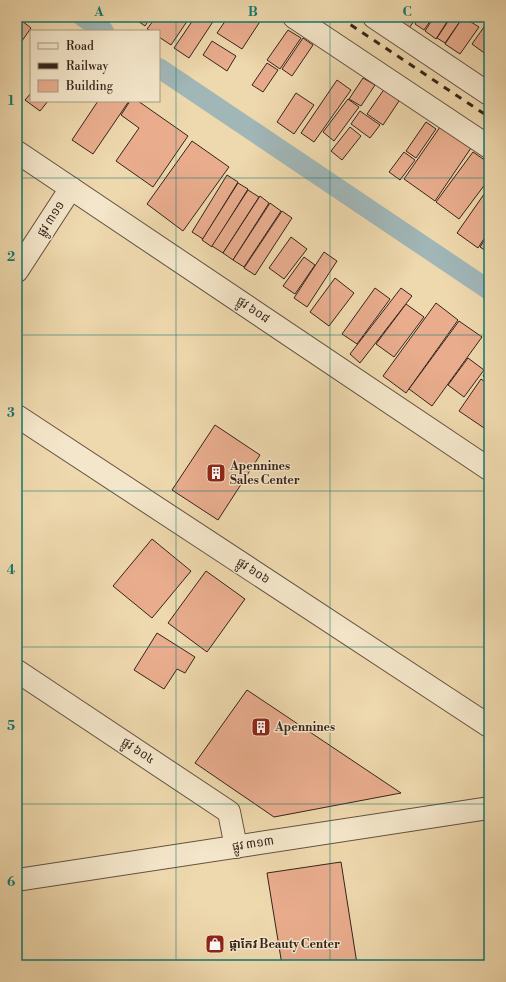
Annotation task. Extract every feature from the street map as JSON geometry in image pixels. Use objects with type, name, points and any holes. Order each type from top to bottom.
[{"type":"street","points":[[294,17],[489,147]]},
{"type":"street","points":[[386,20],[489,94]]},
{"type":"street","name":"ផ្លូវ ៦០៨","points":[[17,152],[489,469]]},
{"type":"street","name":"ផ្លូវ ៣១១","points":[[17,270],[71,188]]},
{"type":"street","name":"ផ្លូវ ៦០៦","points":[[17,416],[489,726]]},
{"type":"street","name":"ផ្លូវ ៦០៤","points":[[17,671],[229,812],[236,847]]},
{"type":"street","name":"ផ្លូវ ៣១៣","points":[[17,880],[489,808]]},
{"type":"building","points":[[17,17],[31,28],[17,48]]},
{"type":"building","points":[[132,17],[151,17],[145,26]]},
{"type":"building","points":[[156,17],[190,17],[171,45],[160,38],[160,30],[147,29]]},
{"type":"building","points":[[195,17],[216,17],[189,58],[174,48]]},
{"type":"building","points":[[228,17],[263,17],[242,49],[217,33]]},
{"type":"building","points":[[400,17],[417,17],[409,28],[398,20]]},
{"type":"building","points":[[419,17],[433,17],[424,30],[415,24]]},
{"type":"building","points":[[434,17],[450,17],[436,39],[425,31]]},
{"type":"building","points":[[451,17],[463,17],[445,43],[437,38]]},
{"type":"building","points":[[463,17],[479,27],[460,54],[445,44]]},
{"type":"building","points":[[489,20],[489,53],[487,55],[472,44]]},
{"type":"building","points":[[288,30],[301,38],[280,69],[267,60]]},
{"type":"building","points":[[303,38],[313,45],[292,76],[282,69]]},
{"type":"building","points":[[212,41],[236,56],[227,71],[203,55]]},
{"type":"building","points":[[267,63],[278,70],[263,92],[252,85]]},
{"type":"building","points":[[363,78],[375,85],[361,106],[349,99]]},
{"type":"building","points":[[337,80],[351,90],[314,142],[301,133]]},
{"type":"building","points":[[385,88],[401,98],[383,125],[367,114]]},
{"type":"building","points":[[296,93],[314,105],[294,134],[277,122]]},
{"type":"building","points":[[30,94],[30,102],[47,102],[40,111],[25,100]]},
{"type":"building","points":[[348,99],[359,107],[334,141],[323,132]]},
{"type":"building","points":[[97,102],[128,102],[93,154],[72,140]]},
{"type":"building","points":[[129,102],[139,102],[188,136],[153,187],[116,161],[139,128],[121,115]]},
{"type":"building","points":[[360,111],[380,125],[370,138],[351,124]]},
{"type":"building","points":[[426,122],[436,129],[416,158],[406,151]]},
{"type":"building","points":[[350,127],[361,136],[342,160],[331,151]]},
{"type":"building","points":[[440,127],[471,148],[435,201],[404,179]]},
{"type":"building","points":[[192,141],[229,167],[183,231],[147,204]]},
{"type":"building","points":[[404,152],[415,160],[400,180],[389,172]]},
{"type":"building","points":[[473,152],[489,163],[489,179],[459,219],[436,202]]},
{"type":"building","points":[[227,175],[238,182],[203,239],[192,232]]},
{"type":"building","points":[[238,183],[248,189],[212,247],[202,240]]},
{"type":"building","points":[[489,187],[489,231],[478,248],[457,233]]},
{"type":"building","points":[[248,190],[259,197],[223,253],[212,246]]},
{"type":"building","points":[[260,196],[269,203],[233,260],[223,253]]},
{"type":"building","points":[[270,203],[281,211],[244,267],[233,260]]},
{"type":"building","points":[[282,211],[292,218],[255,275],[244,268]]},
{"type":"building","points":[[489,233],[489,253],[480,247]]},
{"type":"building","points":[[291,237],[307,249],[284,279],[269,268]]},
{"type":"building","points":[[324,252],[337,261],[307,307],[294,298]]},
{"type":"building","points":[[304,257],[315,265],[295,294],[283,286]]},
{"type":"building","points":[[335,278],[354,293],[329,326],[310,312]]},
{"type":"building","points":[[375,288],[390,299],[357,344],[342,334]]},
{"type":"building","points":[[401,288],[412,296],[360,363],[350,354]]},
{"type":"building","points":[[436,303],[458,320],[406,393],[383,376]]},
{"type":"building","points":[[406,304],[424,317],[394,357],[376,344]]},
{"type":"building","points":[[459,321],[482,337],[432,406],[409,389]]},
{"type":"building","points":[[468,358],[484,370],[464,397],[448,385]]},
{"type":"building","points":[[489,366],[489,380],[483,376]]},
{"type":"building","points":[[481,379],[489,385],[489,427],[487,430],[459,411]]},
{"type":"building","name":"Apennines Sales Center","points":[[215,425],[260,455],[218,520],[172,490]]},
{"type":"building","points":[[152,539],[191,571],[152,618],[113,586]]},
{"type":"building","points":[[206,571],[245,599],[207,652],[168,623]]},
{"type":"building","points":[[157,633],[195,657],[185,673],[177,669],[164,689],[134,670]]},
{"type":"building","name":"Apennines","points":[[247,690],[401,793],[274,817],[195,763]]},
{"type":"building","points":[[341,862],[357,964],[282,965],[267,873]]},
{"type":"waterway","points":[[83,17],[102,30]]},
{"type":"waterway","points":[[160,69],[489,290]]},
{"type":"railway","points":[[339,17],[489,117]]},
{"type":"place","name":"Apennines Sales Center","points":[[216,473]]},
{"type":"place","name":"Apennines","points":[[261,727]]},
{"type":"place","name":"ផ្កាកែវ Beauty Center","points":[[215,944]]}]
